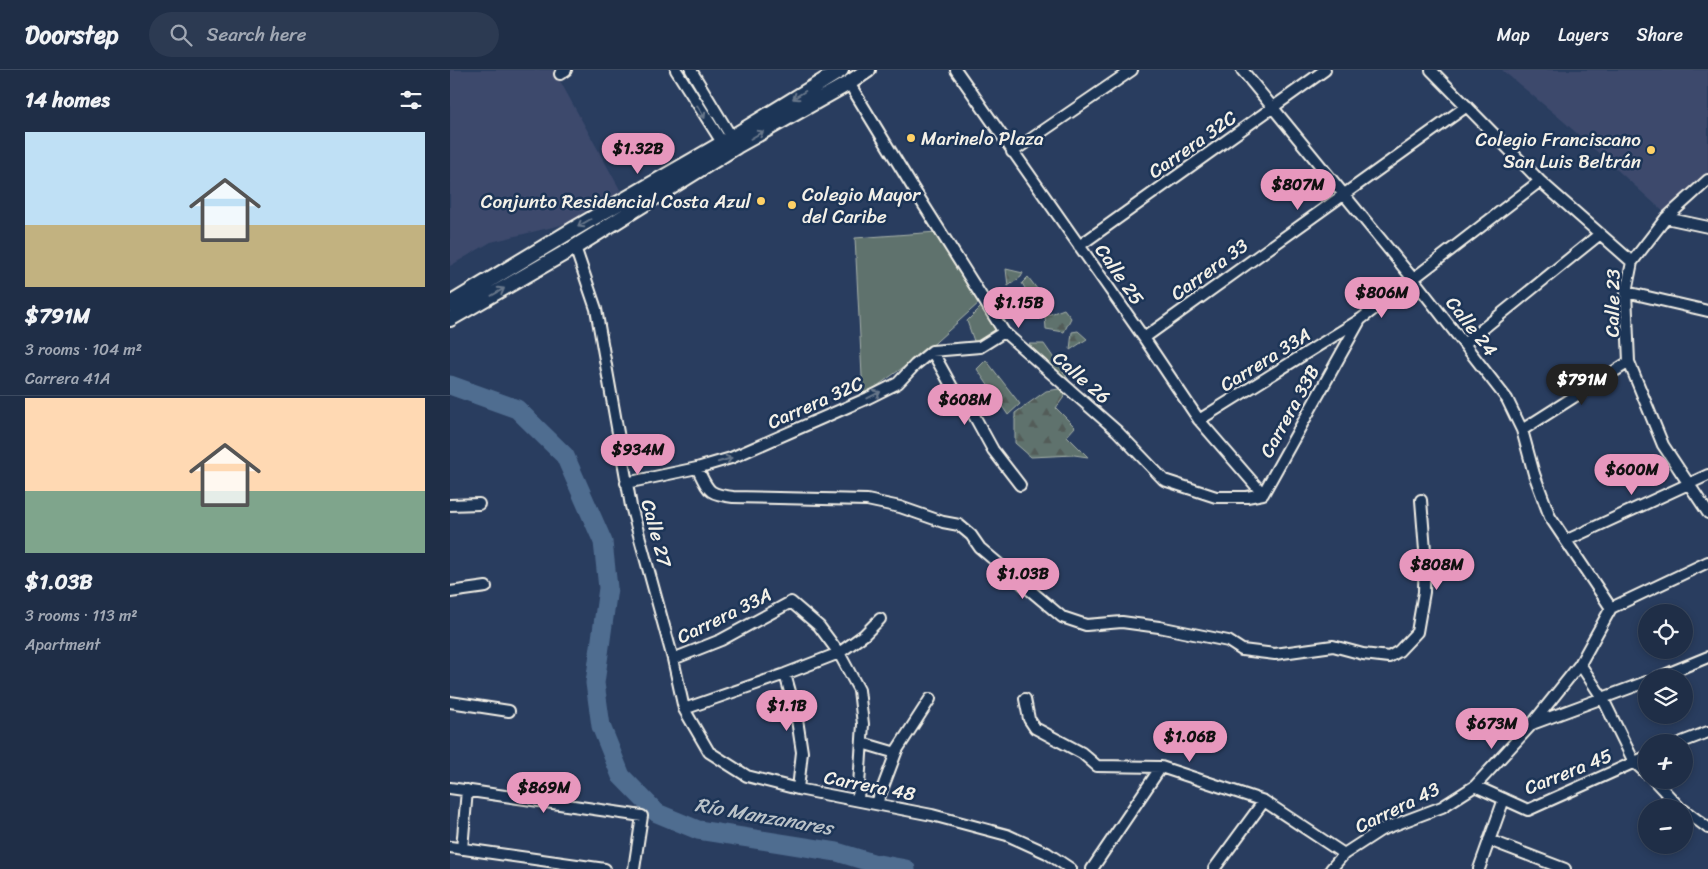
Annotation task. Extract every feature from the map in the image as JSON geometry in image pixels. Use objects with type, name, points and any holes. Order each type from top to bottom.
[{"type":"main road","points":[[452,313],[575,247],[841,70]]},
{"type":"main road","points":[[452,313],[574,229],[849,83],[868,70]]},
{"type":"street","points":[[676,70],[730,145]]},
{"type":"street","points":[[691,70],[730,145]]},
{"type":"street","name":"Calle 25","points":[[956,70],[1144,338],[1199,420],[1263,494]]},
{"type":"street","points":[[1012,152],[1132,70]]},
{"type":"street","name":"Calle 24","points":[[1242,70],[1414,280],[1506,399],[1522,430],[1534,474],[1550,517],[1610,608]]},
{"type":"street","name":"Carrera 32C","points":[[1078,246],[1325,70]]},
{"type":"street","name":"Calle 23","points":[[1431,70],[1540,181],[1632,262],[1626,292],[1629,362],[1663,445],[1708,513]]},
{"type":"street","name":"Calle 26","points":[[849,83],[1004,332],[1117,431],[1164,480],[1216,498],[1247,497],[1263,494]]},
{"type":"street","name":"Carrera 33","points":[[1144,338],[1467,106]]},
{"type":"street","points":[[1632,262],[1666,218],[1708,180]]},
{"type":"street","name":"Carrera 33A","points":[[1199,420],[1360,320],[1540,181]]},
{"type":"street","points":[[1666,218],[1708,227]]},
{"type":"street","points":[[1464,344],[1600,234]]},
{"type":"street","name":"Calle 27","points":[[575,247],[596,309],[626,483],[673,659],[684,709]]},
{"type":"street","points":[[1626,292],[1708,311]]},
{"type":"street","name":"Carrera 33B","points":[[1263,494],[1360,320]]},
{"type":"street","points":[[1004,332],[980,347],[932,351],[952,387],[971,410],[992,450],[1020,485]]},
{"type":"street","name":"Carrera 32C","points":[[626,483],[697,468],[731,458],[898,383],[932,351]]},
{"type":"street","points":[[1522,430],[1629,362]]},
{"type":"street","points":[[697,468],[707,487],[715,495],[867,500],[900,507],[958,526],[971,535],[980,548],[1062,617],[1086,625],[1122,622],[1159,627],[1228,641],[1242,650],[1275,654],[1333,646],[1363,654],[1389,658],[1399,651],[1417,632],[1424,592],[1425,550],[1421,500]]},
{"type":"street","points":[[1566,540],[1708,475]]},
{"type":"street","points":[[450,505],[480,504]]},
{"type":"street","points":[[1610,608],[1708,562]]},
{"type":"street","points":[[450,592],[486,587]]},
{"type":"street","name":"Carrera 33A","points":[[673,659],[721,640],[791,602],[819,626],[839,653]]},
{"type":"street","name":"Carrera 43","points":[[1025,699],[1029,719],[1035,728],[1082,754],[1097,766],[1161,767],[1264,802],[1344,854],[1381,830],[1442,807],[1475,786],[1532,724],[1580,664],[1610,608]]},
{"type":"street","points":[[684,709],[839,653],[864,635],[880,619]]},
{"type":"street","points":[[839,653],[859,690],[863,724],[858,800]]},
{"type":"street","points":[[1679,669],[1708,657]]},
{"type":"street","points":[[1580,664],[1603,699],[1634,762],[1638,766]]},
{"type":"street","points":[[785,674],[796,713],[802,752],[798,789]]},
{"type":"street","points":[[1532,724],[1638,685]]},
{"type":"street","points":[[878,803],[896,753],[930,699]]},
{"type":"street","points":[[450,702],[509,711]]},
{"type":"street","name":"Carrera 48","points":[[684,709],[709,752],[747,776],[798,789],[932,815],[1007,835],[1047,853],[1071,869]]},
{"type":"street","points":[[1693,738],[1708,732]]},
{"type":"street","points":[[862,743],[896,753]]},
{"type":"street","name":"Carrera 45","points":[[1475,786],[1528,810],[1638,760]]},
{"type":"street","points":[[1092,869],[1161,767]]},
{"type":"street","points":[[450,788],[642,816],[634,869]]},
{"type":"street","points":[[1662,789],[1672,799]]},
{"type":"street","points":[[462,849],[467,790]]},
{"type":"street","points":[[1479,869],[1504,799]]},
{"type":"street","points":[[1214,869],[1264,802]]},
{"type":"street","points":[[1693,817],[1708,828]]},
{"type":"street","points":[[1489,840],[1565,869]]},
{"type":"street","points":[[450,847],[605,869]]},
{"type":"street","points":[[1331,869],[1344,854]]},
{"type":"street","points":[[528,869],[529,857]]},
{"type":"shaded area","points":[[450,70],[554,70],[623,195],[574,222],[491,242],[450,266]]},
{"type":"shaded area","name":"Colegio Franciscano San Luis Beltrán","points":[[1502,70],[1708,70],[1708,176],[1666,214],[1562,120]]},
{"type":"green space","points":[[937,232],[980,302],[926,351],[863,396],[855,238]]},
{"type":"green space","points":[[1006,269],[1023,273],[1021,277],[1008,286]]},
{"type":"green space","points":[[1028,277],[1044,298],[1034,304],[1022,283]]},
{"type":"green space","points":[[981,307],[999,331],[975,344],[967,321]]},
{"type":"green space","points":[[1064,309],[1071,318],[1064,332],[1046,329],[1045,316]]},
{"type":"green space","points":[[1078,331],[1087,339],[1070,350],[1072,332]]},
{"type":"green space","points":[[1029,344],[1044,344],[1076,390]]},
{"type":"green space","points":[[986,360],[1020,404],[1008,415],[977,369]]},
{"type":"green space","points":[[1059,389],[1066,394],[1056,408],[1075,427],[1067,436],[1088,457],[1074,455],[1031,457],[1015,443],[1015,413],[1046,391]]},
{"type":"waterway","name":"Río Manzanares","points":[[450,385],[517,409],[565,456],[603,542],[608,588],[595,683],[601,726],[621,776],[657,813],[698,830],[837,852],[873,863],[906,869]]},
{"type":"place","name":"Marinelo Plaza","points":[[911,138]]},
{"type":"place","name":"Colegio Franciscano San Luis Beltrán","points":[[1651,150]]},
{"type":"place","name":"Conjunto Residencial Costa Azul","points":[[761,201]]},
{"type":"place","name":"Colegio Mayor del Caribe","points":[[792,205]]}]
